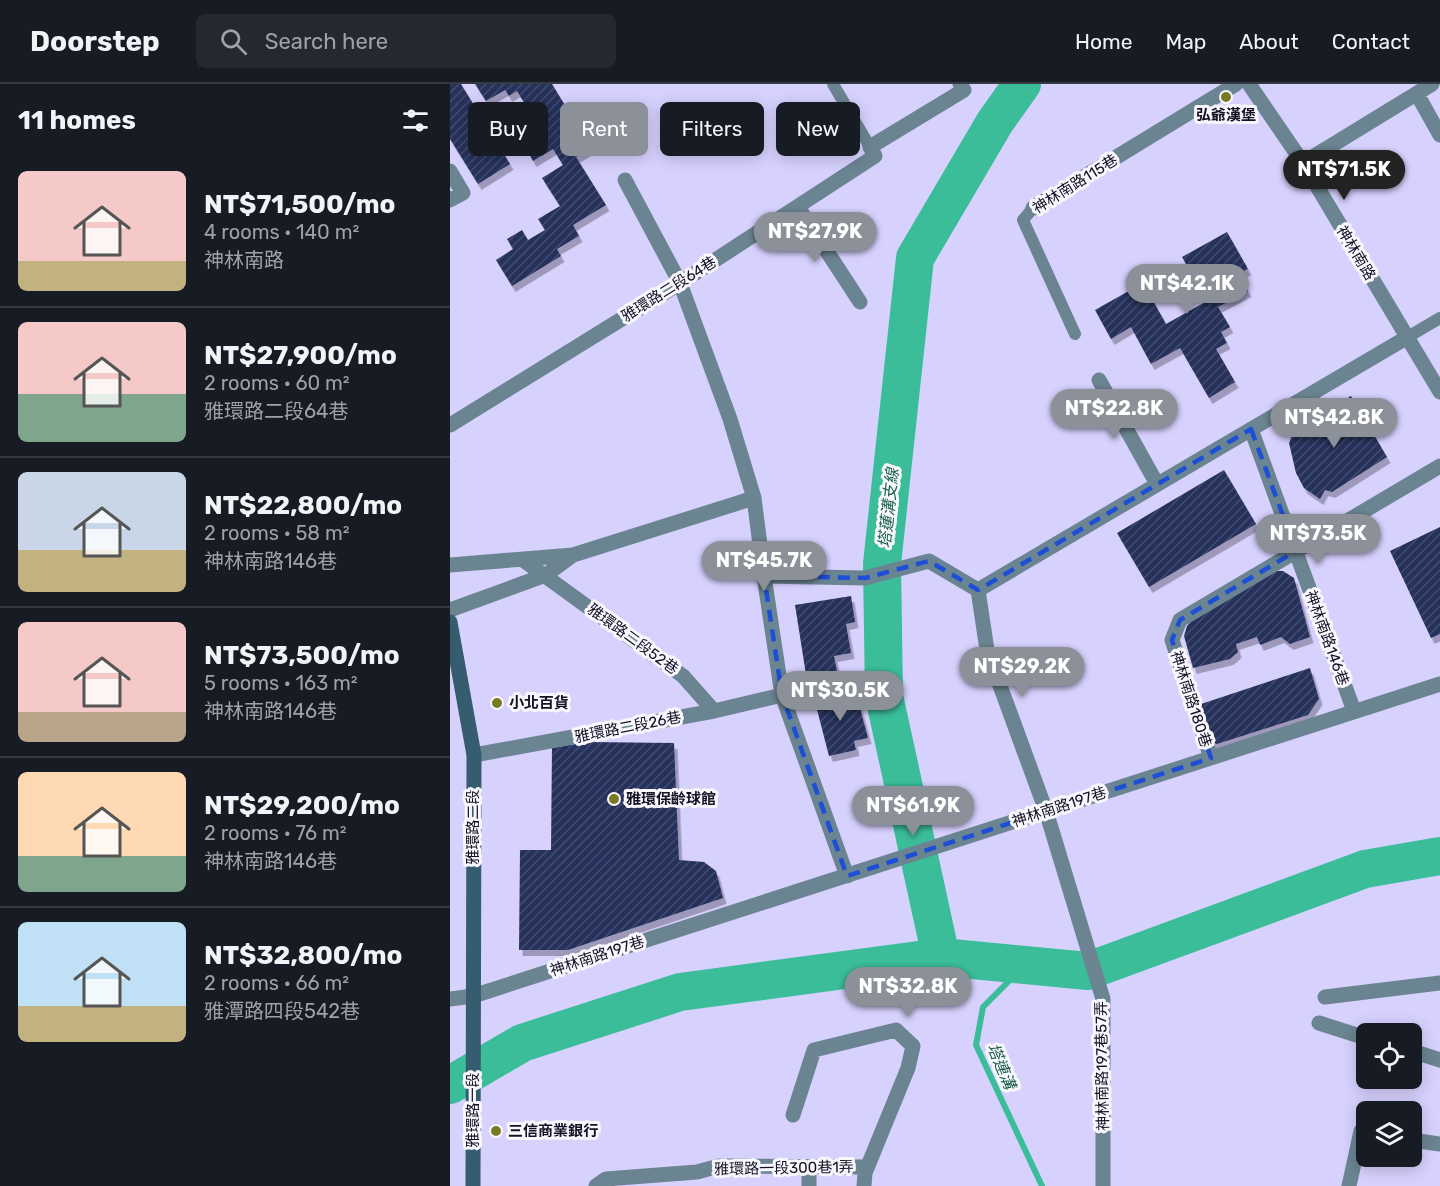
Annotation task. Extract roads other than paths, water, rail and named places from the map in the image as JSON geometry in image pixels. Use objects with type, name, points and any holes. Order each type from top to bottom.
[{"type":"street","name":"神林南路115巷","points":[[1033,208],[1236,84]]},
{"type":"street","name":"神林南路","points":[[1250,84],[1303,163],[1440,392]]},
{"type":"street","points":[[1303,163],[1432,84]]},
{"type":"street","name":"雅環路二段64巷","points":[[450,425],[798,207],[875,156],[870,147],[962,87]]},
{"type":"street","points":[[1416,94],[1440,135]]},
{"type":"street","points":[[450,171],[463,193],[450,200]]},
{"type":"street","points":[[625,180],[680,283],[730,419],[754,498],[782,695],[847,876]]},
{"type":"street","points":[[798,207],[860,302]]},
{"type":"street","points":[[978,590],[1406,338]]},
{"type":"street","points":[[1100,380],[1157,484]]},
{"type":"street","name":"神林南路146巷","points":[[1251,429],[1354,711]]},
{"type":"street","name":"神林南路180巷","points":[[1210,758],[1172,640],[1180,620],[1440,466]]},
{"type":"street","points":[[450,565],[573,555],[754,498]]},
{"type":"street","points":[[450,610],[546,575],[573,555]]},
{"type":"street","name":"雅環路二段52巷","points":[[523,560],[683,676],[714,711]]},
{"type":"street","points":[[764,576],[865,578],[929,561],[978,590]]},
{"type":"street","points":[[978,590],[987,650],[1046,811]]},
{"type":"street","name":"雅環路二段","points":[[450,622],[474,755],[472,1035]]},
{"type":"street","name":"神林南路197巷","points":[[450,999],[472,996],[1440,684]]},
{"type":"street","name":"雅環路二段26巷","points":[[474,755],[714,711],[782,695]]},
{"type":"street","name":"神林南路197巷57弄","points":[[1046,811],[1103,999],[1103,1186]]},
{"type":"street","points":[[1325,997],[1440,982]]},
{"type":"street","points":[[1319,1023],[1356,1035]]},
{"type":"street","points":[[793,1115],[814,1050],[896,1030],[913,1046],[908,1068],[867,1167],[864,1186]]},
{"type":"street","name":"雅環路一段","points":[[472,1035],[473,1186]]},
{"type":"street","points":[[1422,1054],[1440,1060]]},
{"type":"street","points":[[1422,1141],[1440,1144]]},
{"type":"street","points":[[1349,1186],[1356,1154]]},
{"type":"street","name":"雅環路一段300巷1弄","points":[[596,1186],[606,1179],[697,1172],[718,1166],[867,1167]]},
{"type":"street","points":[[809,1168],[809,1186]]},
{"type":"lane","points":[[833,84],[870,147]]},
{"type":"lane","name":"神林南路115巷","points":[[1033,208],[1023,220],[1075,334]]},
{"type":"lane","points":[[1406,338],[1440,318]]},
{"type":"waterway","name":"塔蓮溝支線","points":[[941,957],[884,696],[882,564],[915,258],[995,122],[1022,84]]},
{"type":"waterway","name":"塔蓮溝支線","points":[[450,1085],[522,1043],[680,992],[941,957],[1088,971],[1365,869],[1440,856]]},
{"type":"waterway","name":"塔連溝","points":[[1025,965],[983,1007],[976,1045],[1042,1186]]},
{"type":"place","name":"弘爺漢堡","points":[[1226,97]]},
{"type":"place","name":"小北百貨","points":[[497,703]]},
{"type":"place","name":"雅環保齡球館","points":[[614,799]]},
{"type":"place","name":"三信商業銀行","points":[[496,1131]]}]
